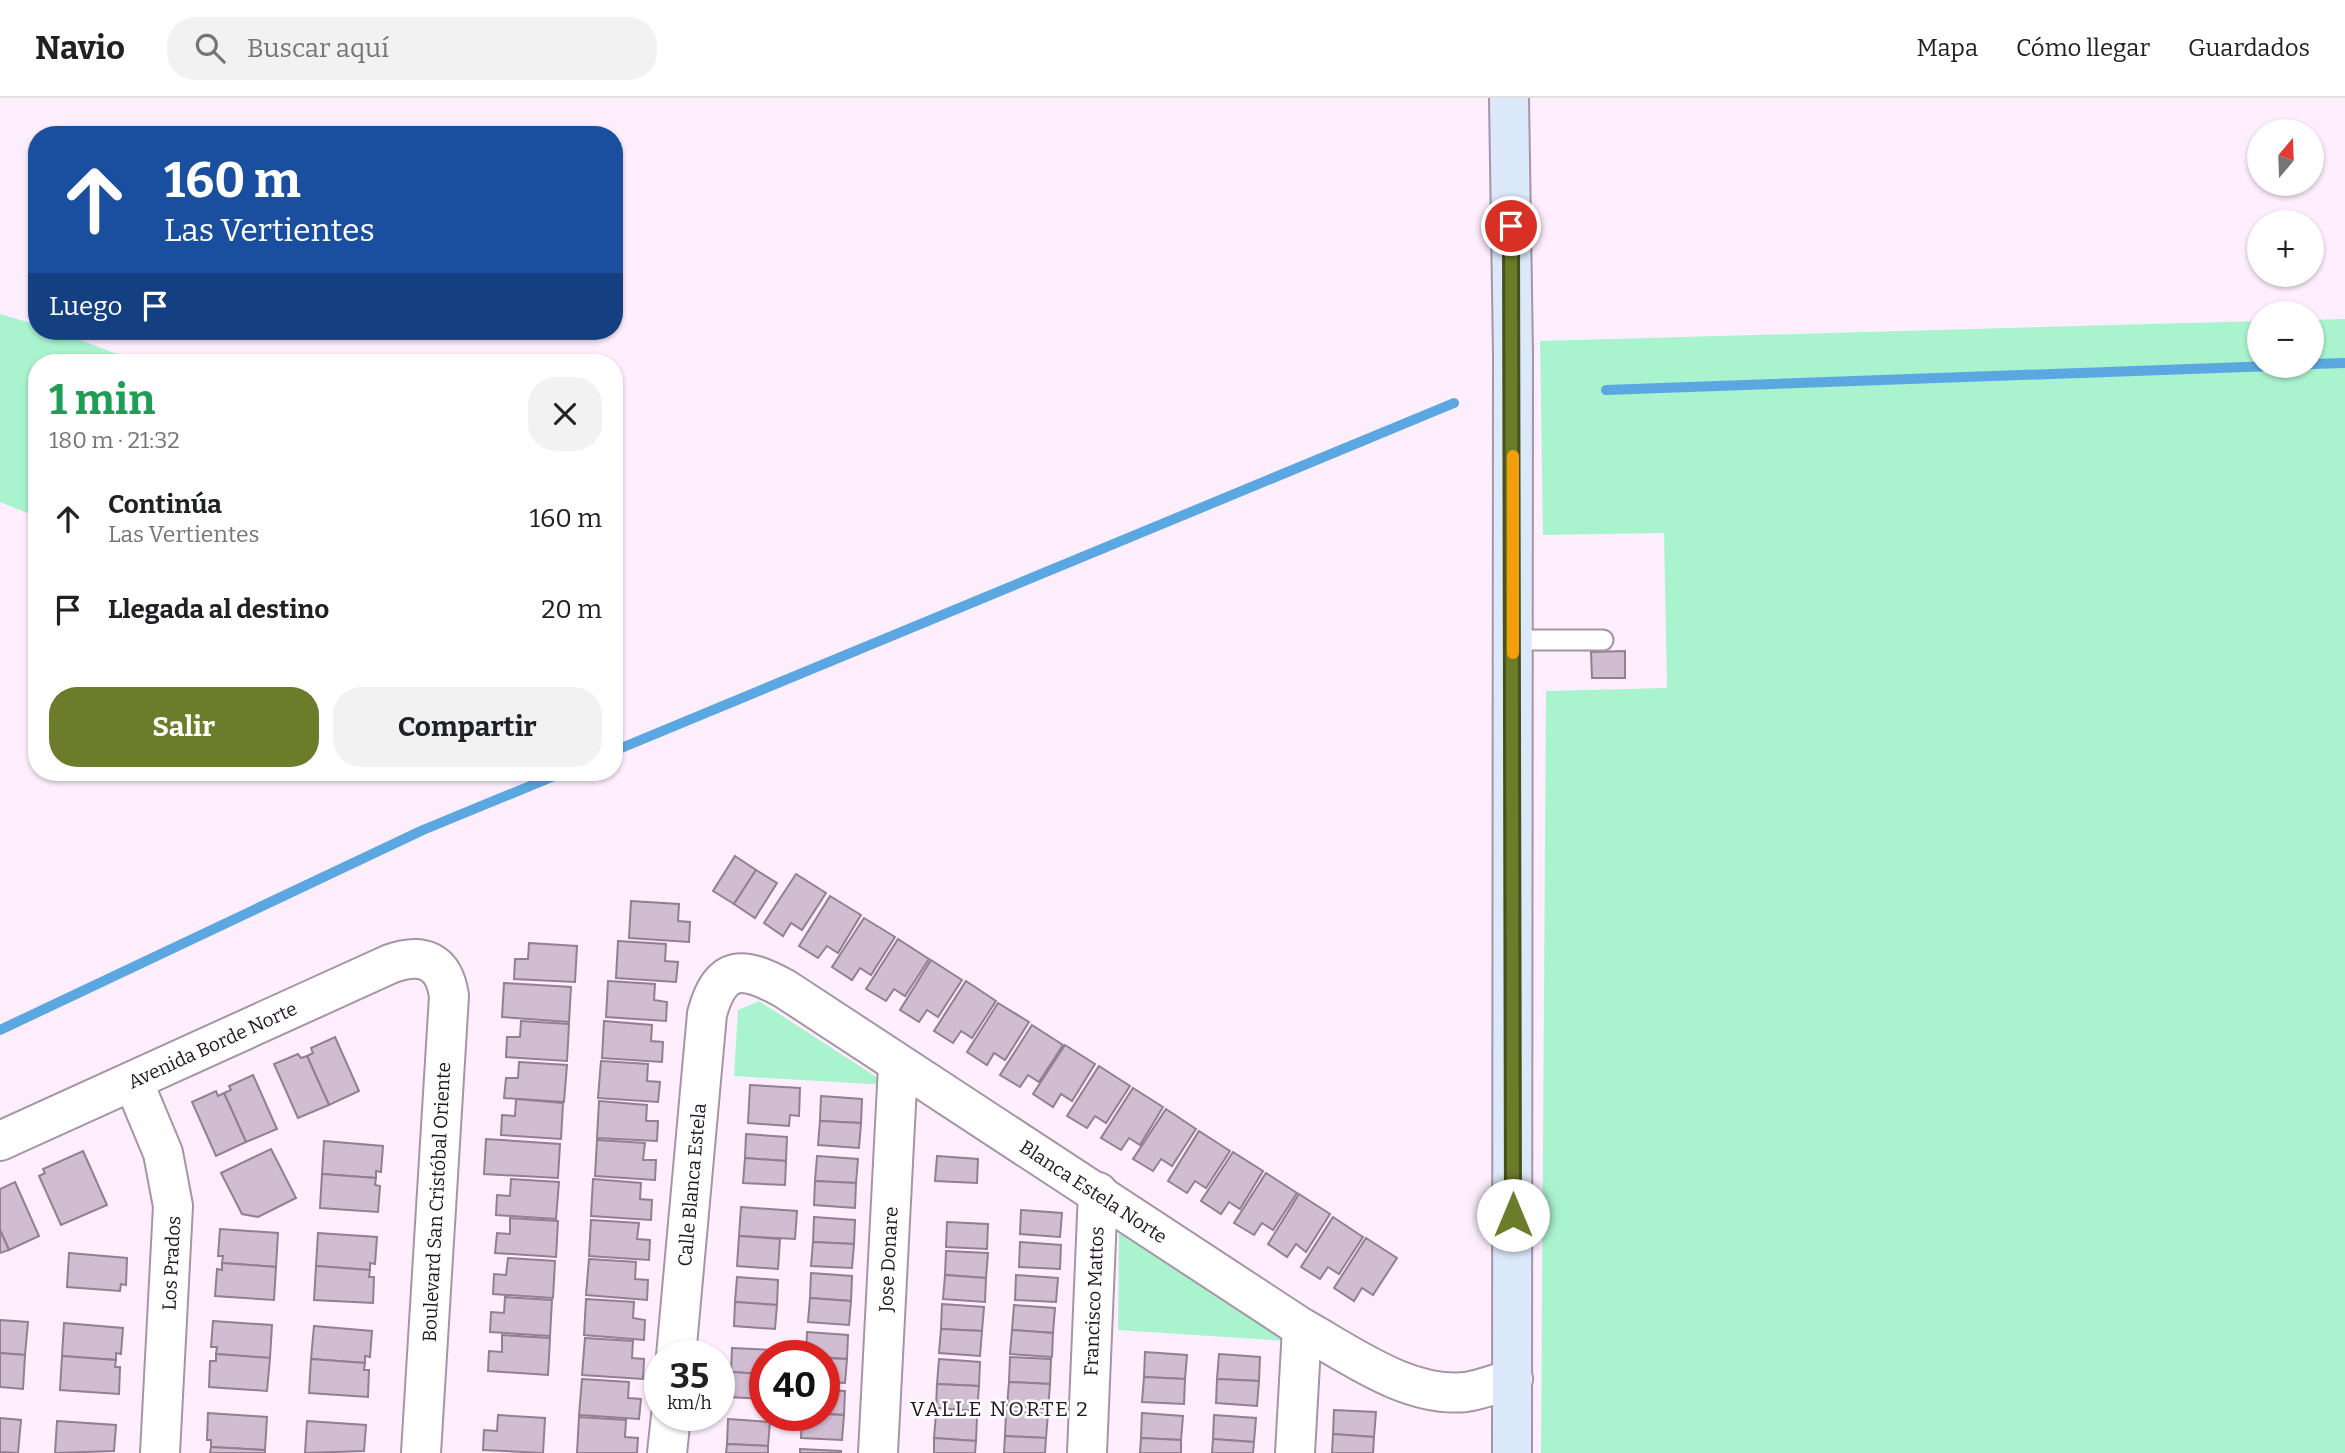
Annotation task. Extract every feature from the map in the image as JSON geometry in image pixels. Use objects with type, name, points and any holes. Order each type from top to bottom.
[{"type":"street","points":[[1509,98],[1513,354],[1512,1453]]},
{"type":"street","name":"Avenida Borde Norte","points":[[0,1141],[390,964],[408,958],[426,960]]},
{"type":"street","name":"Boulevard San Cristóbal Oriente","points":[[421,1453],[449,996],[446,979],[439,967],[426,960]]},
{"type":"street","name":"Blanca Estela Norte","points":[[706,1014],[713,991],[721,980],[734,972],[749,973],[785,989],[898,1066],[1098,1192],[1302,1328],[1401,1381],[1429,1391],[1466,1392],[1513,1379]]},
{"type":"street","name":"Calle Blanca Estela","points":[[677,1340],[706,1014]]},
{"type":"street","name":"Jose Donare","points":[[878,1453],[898,1066]]},
{"type":"street","name":"Los Prados","points":[[133,1081],[163,1153],[173,1206],[160,1453]]},
{"type":"street","name":"Francisco Mattos","points":[[1087,1453],[1098,1192]]},
{"type":"street","points":[[1295,1453],[1302,1328]]},
{"type":"street","points":[[667,1453],[669,1431]]},
{"type":"lane","points":[[1513,640],[1603,640]]},
{"type":"green space","points":[[0,314],[28,322],[28,340],[80,340],[117,354],[28,354],[28,513],[0,502]]},
{"type":"green space","points":[[2345,319],[2345,1453],[1541,1453],[1546,691],[1667,688],[1664,533],[1543,535],[1540,341],[2247,321],[2247,378],[2324,378],[2324,320]]},
{"type":"green space","points":[[759,1001],[889,1085],[734,1076],[738,1010]]},
{"type":"green space","points":[[1119,1232],[1286,1341],[1118,1330]]},
{"type":"building","points":[[1625,651],[1625,678],[1592,678],[1591,652]]},
{"type":"building","points":[[735,856],[756,870],[734,904],[713,891]]},
{"type":"building","points":[[756,870],[777,883],[755,918],[734,904]]},
{"type":"building","points":[[796,874],[826,893],[802,930],[791,923],[783,936],[764,923]]},
{"type":"building","points":[[830,896],[861,915],[838,953],[827,946],[818,958],[799,946]]},
{"type":"building","points":[[631,901],[679,904],[678,921],[690,922],[689,942],[629,938]]},
{"type":"building","points":[[864,918],[895,937],[871,975],[860,968],[852,980],[832,967]]},
{"type":"building","points":[[898,939],[929,959],[905,996],[894,989],[886,1001],[866,989]]},
{"type":"building","points":[[618,941],[666,944],[665,961],[678,962],[676,982],[616,978]]},
{"type":"building","points":[[529,943],[577,946],[575,982],[514,979],[515,959],[528,959]]},
{"type":"building","points":[[931,960],[962,980],[938,1017],[927,1010],[919,1022],[900,1010]]},
{"type":"building","points":[[608,981],[655,984],[654,1000],[667,1002],[666,1021],[606,1017]]},
{"type":"building","points":[[966,981],[996,1001],[972,1038],[961,1031],[953,1043],[934,1031]]},
{"type":"building","points":[[504,983],[571,987],[569,1022],[502,1017]]},
{"type":"building","points":[[998,1003],[1029,1022],[1005,1060],[994,1053],[987,1065],[967,1052]]},
{"type":"building","points":[[521,1021],[569,1024],[567,1061],[506,1057],[507,1037],[520,1037]]},
{"type":"building","points":[[604,1021],[652,1025],[651,1041],[663,1042],[662,1062],[602,1058]]},
{"type":"building","points":[[1032,1025],[1063,1045],[1039,1082],[1028,1075],[1020,1087],[1000,1075]]},
{"type":"building","points":[[335,1037],[359,1091],[329,1105],[307,1056],[313,1053],[311,1048]]},
{"type":"building","points":[[1065,1045],[1095,1064],[1072,1101],[1061,1094],[1053,1107],[1033,1094]]},
{"type":"building","points":[[298,1054],[301,1058],[307,1056],[329,1105],[298,1118],[274,1064]]},
{"type":"building","points":[[601,1061],[648,1064],[647,1081],[660,1082],[658,1102],[598,1098]]},
{"type":"building","points":[[519,1062],[567,1065],[564,1102],[504,1098],[506,1078],[518,1078]]},
{"type":"building","points":[[1099,1066],[1130,1086],[1106,1123],[1095,1116],[1087,1128],[1067,1116]]},
{"type":"building","points":[[253,1075],[277,1129],[246,1142],[224,1093],[231,1090],[229,1086]]},
{"type":"building","points":[[750,1085],[800,1088],[799,1116],[790,1115],[789,1126],[748,1123]]},
{"type":"building","points":[[1133,1088],[1163,1107],[1140,1145],[1129,1138],[1121,1150],[1101,1138]]},
{"type":"building","points":[[216,1091],[218,1096],[224,1093],[246,1142],[216,1156],[192,1102]]},
{"type":"building","points":[[821,1096],[862,1099],[861,1123],[820,1121]]},
{"type":"building","points":[[516,1099],[563,1103],[561,1139],[501,1135],[502,1115],[515,1116]]},
{"type":"building","points":[[599,1101],[647,1105],[646,1121],[658,1121],[657,1141],[597,1138]]},
{"type":"building","points":[[1166,1109],[1196,1129],[1172,1166],[1161,1159],[1153,1171],[1133,1159]]},
{"type":"building","points":[[820,1121],[861,1123],[859,1148],[818,1145]]},
{"type":"building","points":[[1199,1131],[1230,1151],[1206,1188],[1195,1181],[1187,1193],[1168,1181]]},
{"type":"building","points":[[746,1134],[787,1137],[786,1161],[745,1158]]},
{"type":"building","points":[[486,1139],[560,1144],[558,1178],[484,1174]]},
{"type":"building","points":[[597,1140],[645,1143],[643,1160],[656,1160],[655,1180],[595,1176]]},
{"type":"building","points":[[324,1141],[383,1146],[381,1172],[376,1171],[376,1178],[322,1174]]},
{"type":"building","points":[[271,1149],[296,1198],[258,1217],[242,1214],[221,1173]]},
{"type":"building","points":[[83,1151],[107,1205],[61,1225],[39,1176],[45,1173],[43,1169]]},
{"type":"building","points":[[1233,1152],[1263,1171],[1240,1209],[1229,1202],[1221,1214],[1201,1201]]},
{"type":"building","points":[[817,1156],[858,1159],[856,1183],[815,1181]]},
{"type":"building","points":[[937,1156],[978,1159],[977,1183],[935,1181]]},
{"type":"building","points":[[745,1158],[786,1161],[785,1185],[743,1183]]},
{"type":"building","points":[[1266,1173],[1297,1193],[1273,1230],[1262,1223],[1254,1235],[1234,1223]]},
{"type":"building","points":[[322,1174],[376,1178],[375,1185],[380,1186],[378,1212],[320,1208]]},
{"type":"building","points":[[511,1179],[559,1182],[556,1219],[496,1215],[497,1195],[510,1196]]},
{"type":"building","points":[[593,1179],[641,1183],[640,1199],[652,1200],[651,1220],[591,1216]]},
{"type":"building","points":[[815,1181],[856,1183],[855,1208],[814,1205]]},
{"type":"building","points":[[15,1182],[39,1236],[9,1250],[0,1230],[0,1189]]},
{"type":"building","points":[[1299,1194],[1330,1214],[1306,1252],[1296,1244],[1287,1257],[1268,1244]]},
{"type":"building","points":[[741,1207],[797,1211],[795,1239],[739,1236]]},
{"type":"building","points":[[1021,1210],[1062,1213],[1060,1237],[1020,1234]]},
{"type":"building","points":[[814,1217],[855,1220],[854,1244],[813,1242]]},
{"type":"building","points":[[1333,1217],[1363,1237],[1339,1274],[1328,1267],[1320,1279],[1301,1267]]},
{"type":"building","points":[[510,1218],[558,1221],[556,1257],[495,1253],[497,1233],[510,1234]]},
{"type":"building","points":[[591,1220],[639,1223],[637,1239],[650,1240],[649,1260],[589,1256]]},
{"type":"building","points":[[947,1222],[988,1224],[987,1249],[946,1247]]},
{"type":"building","points":[[220,1229],[278,1233],[276,1267],[222,1263],[223,1256],[218,1256]]},
{"type":"building","points":[[0,1230],[9,1250],[0,1253]]},
{"type":"building","points":[[318,1233],[377,1237],[375,1264],[370,1263],[370,1270],[316,1266]]},
{"type":"building","points":[[739,1236],[780,1239],[778,1269],[737,1266]]},
{"type":"building","points":[[1366,1238],[1397,1258],[1373,1295],[1362,1288],[1354,1301],[1334,1288]]},
{"type":"building","points":[[813,1242],[854,1244],[852,1268],[811,1266]]},
{"type":"building","points":[[1020,1242],[1061,1245],[1060,1269],[1019,1267]]},
{"type":"building","points":[[946,1251],[988,1253],[986,1278],[945,1275]]},
{"type":"building","points":[[69,1253],[127,1258],[126,1285],[121,1284],[120,1291],[67,1287]]},
{"type":"building","points":[[508,1258],[555,1261],[553,1298],[493,1294],[494,1274],[506,1275]]},
{"type":"building","points":[[589,1259],[636,1262],[635,1279],[648,1280],[647,1300],[586,1295]]},
{"type":"building","points":[[222,1263],[276,1267],[274,1300],[215,1296],[217,1269],[222,1270]]},
{"type":"building","points":[[316,1266],[370,1270],[369,1277],[374,1277],[373,1303],[314,1300]]},
{"type":"building","points":[[811,1273],[852,1276],[851,1301],[810,1298]]},
{"type":"building","points":[[945,1275],[986,1278],[985,1302],[943,1299]]},
{"type":"building","points":[[1016,1275],[1058,1278],[1056,1302],[1015,1300]]},
{"type":"building","points":[[737,1277],[778,1280],[777,1305],[735,1302]]},
{"type":"building","points":[[505,1297],[552,1300],[550,1336],[490,1332],[491,1312],[504,1313]]},
{"type":"building","points":[[810,1298],[851,1301],[849,1325],[808,1322]]},
{"type":"building","points":[[586,1299],[634,1302],[633,1318],[645,1320],[644,1340],[584,1335]]},
{"type":"building","points":[[735,1302],[777,1305],[775,1329],[734,1326]]},
{"type":"building","points":[[942,1304],[984,1307],[982,1331],[941,1329]]},
{"type":"building","points":[[1014,1305],[1055,1308],[1053,1333],[1012,1330]]},
{"type":"building","points":[[0,1320],[28,1322],[25,1355],[0,1353]]},
{"type":"building","points":[[213,1321],[272,1325],[270,1358],[216,1354],[217,1347],[211,1347]]},
{"type":"building","points":[[64,1323],[123,1328],[121,1354],[116,1353],[116,1360],[62,1356]]},
{"type":"building","points":[[314,1326],[372,1331],[370,1357],[365,1356],[365,1363],[311,1359]]},
{"type":"building","points":[[941,1329],[982,1331],[980,1356],[939,1353]]},
{"type":"building","points":[[1012,1330],[1053,1333],[1052,1357],[1010,1354]]},
{"type":"building","points":[[807,1332],[848,1335],[847,1359],[840,1358],[840,1340],[807,1340]]},
{"type":"building","points":[[502,1335],[550,1338],[548,1375],[488,1371],[489,1351],[502,1352]]},
{"type":"building","points":[[585,1338],[633,1341],[632,1358],[644,1359],[643,1379],[582,1375]]},
{"type":"building","points":[[735,1348],[749,1349],[749,1373],[735,1372]]},
{"type":"building","points":[[1145,1352],[1187,1355],[1185,1379],[1144,1377]]},
{"type":"building","points":[[0,1353],[25,1355],[23,1389],[0,1387]]},
{"type":"building","points":[[216,1354],[270,1358],[267,1391],[209,1387],[210,1361],[216,1361]]},
{"type":"building","points":[[1219,1354],[1260,1357],[1259,1381],[1217,1379]]},
{"type":"building","points":[[62,1356],[116,1360],[115,1367],[120,1367],[119,1394],[60,1390]]},
{"type":"building","points":[[1010,1357],[1051,1359],[1050,1384],[1009,1382]]},
{"type":"building","points":[[311,1359],[365,1363],[364,1370],[369,1370],[368,1397],[309,1393]]},
{"type":"building","points":[[840,1359],[847,1359],[845,1383],[840,1383]]},
{"type":"building","points":[[939,1359],[980,1362],[979,1386],[937,1384]]},
{"type":"building","points":[[735,1372],[749,1373],[749,1398],[735,1397]]},
{"type":"building","points":[[1144,1377],[1185,1379],[1184,1404],[1142,1402]]},
{"type":"building","points":[[582,1379],[629,1382],[628,1398],[641,1399],[639,1419],[579,1415]]},
{"type":"building","points":[[1217,1379],[1259,1381],[1257,1406],[1216,1403]]},
{"type":"building","points":[[1009,1382],[1050,1384],[1048,1409],[1007,1406]]},
{"type":"building","points":[[937,1384],[979,1386],[977,1411],[936,1408]]},
{"type":"building","points":[[840,1391],[845,1391],[844,1415],[840,1415]]},
{"type":"building","points":[[1334,1410],[1376,1412],[1374,1437],[1333,1434]]},
{"type":"building","points":[[1006,1411],[1048,1414],[1046,1438],[1005,1436]]},
{"type":"building","points":[[208,1413],[267,1417],[265,1450],[211,1447],[211,1440],[207,1440]]},
{"type":"building","points":[[1142,1413],[1183,1416],[1181,1440],[1141,1438]]},
{"type":"building","points":[[936,1414],[977,1417],[976,1441],[934,1438]]},
{"type":"building","points":[[498,1415],[545,1418],[543,1453],[483,1450],[484,1430],[497,1431]]},
{"type":"building","points":[[840,1415],[844,1415],[842,1440],[801,1438],[801,1431],[840,1431]]},
{"type":"building","points":[[1214,1415],[1256,1418],[1254,1442],[1213,1439]]},
{"type":"building","points":[[579,1417],[626,1420],[625,1437],[638,1438],[637,1453],[577,1453]]},
{"type":"building","points":[[0,1418],[21,1420],[18,1453],[0,1452]]},
{"type":"building","points":[[735,1420],[749,1420],[749,1431],[769,1431],[768,1446],[727,1444],[728,1431],[735,1431]]},
{"type":"building","points":[[57,1421],[116,1425],[114,1451],[55,1453]]},
{"type":"building","points":[[307,1421],[366,1425],[364,1451],[305,1453]]},
{"type":"building","points":[[1333,1434],[1374,1437],[1373,1453],[1332,1453]]},
{"type":"building","points":[[1005,1436],[1046,1438],[1045,1453],[1004,1453]]},
{"type":"building","points":[[934,1438],[976,1441],[975,1453],[934,1453]]},
{"type":"building","points":[[1141,1438],[1181,1440],[1181,1453],[1140,1453]]},
{"type":"building","points":[[1213,1439],[1254,1442],[1253,1453],[1212,1453]]},
{"type":"building","points":[[727,1444],[768,1446],[768,1453],[726,1453]]},
{"type":"building","points":[[211,1447],[265,1450],[265,1453],[210,1453]]},
{"type":"building","points":[[800,1449],[841,1451],[841,1453],[800,1453]]},
{"type":"waterway","points":[[2324,364],[2345,363]]},
{"type":"waterway","points":[[1606,390],[2247,367]]},
{"type":"waterway","points":[[623,747],[1454,403]]},
{"type":"waterway","points":[[0,1030],[423,830],[542,781]]},
{"type":"slow traffic","points":[[1513,456],[1513,653]]},
{"type":"district","name":"VALLE NORTE 2","points":[[1000,1409]]},
{"type":"route","points":[[1511,226],[1513,1215]]}]
